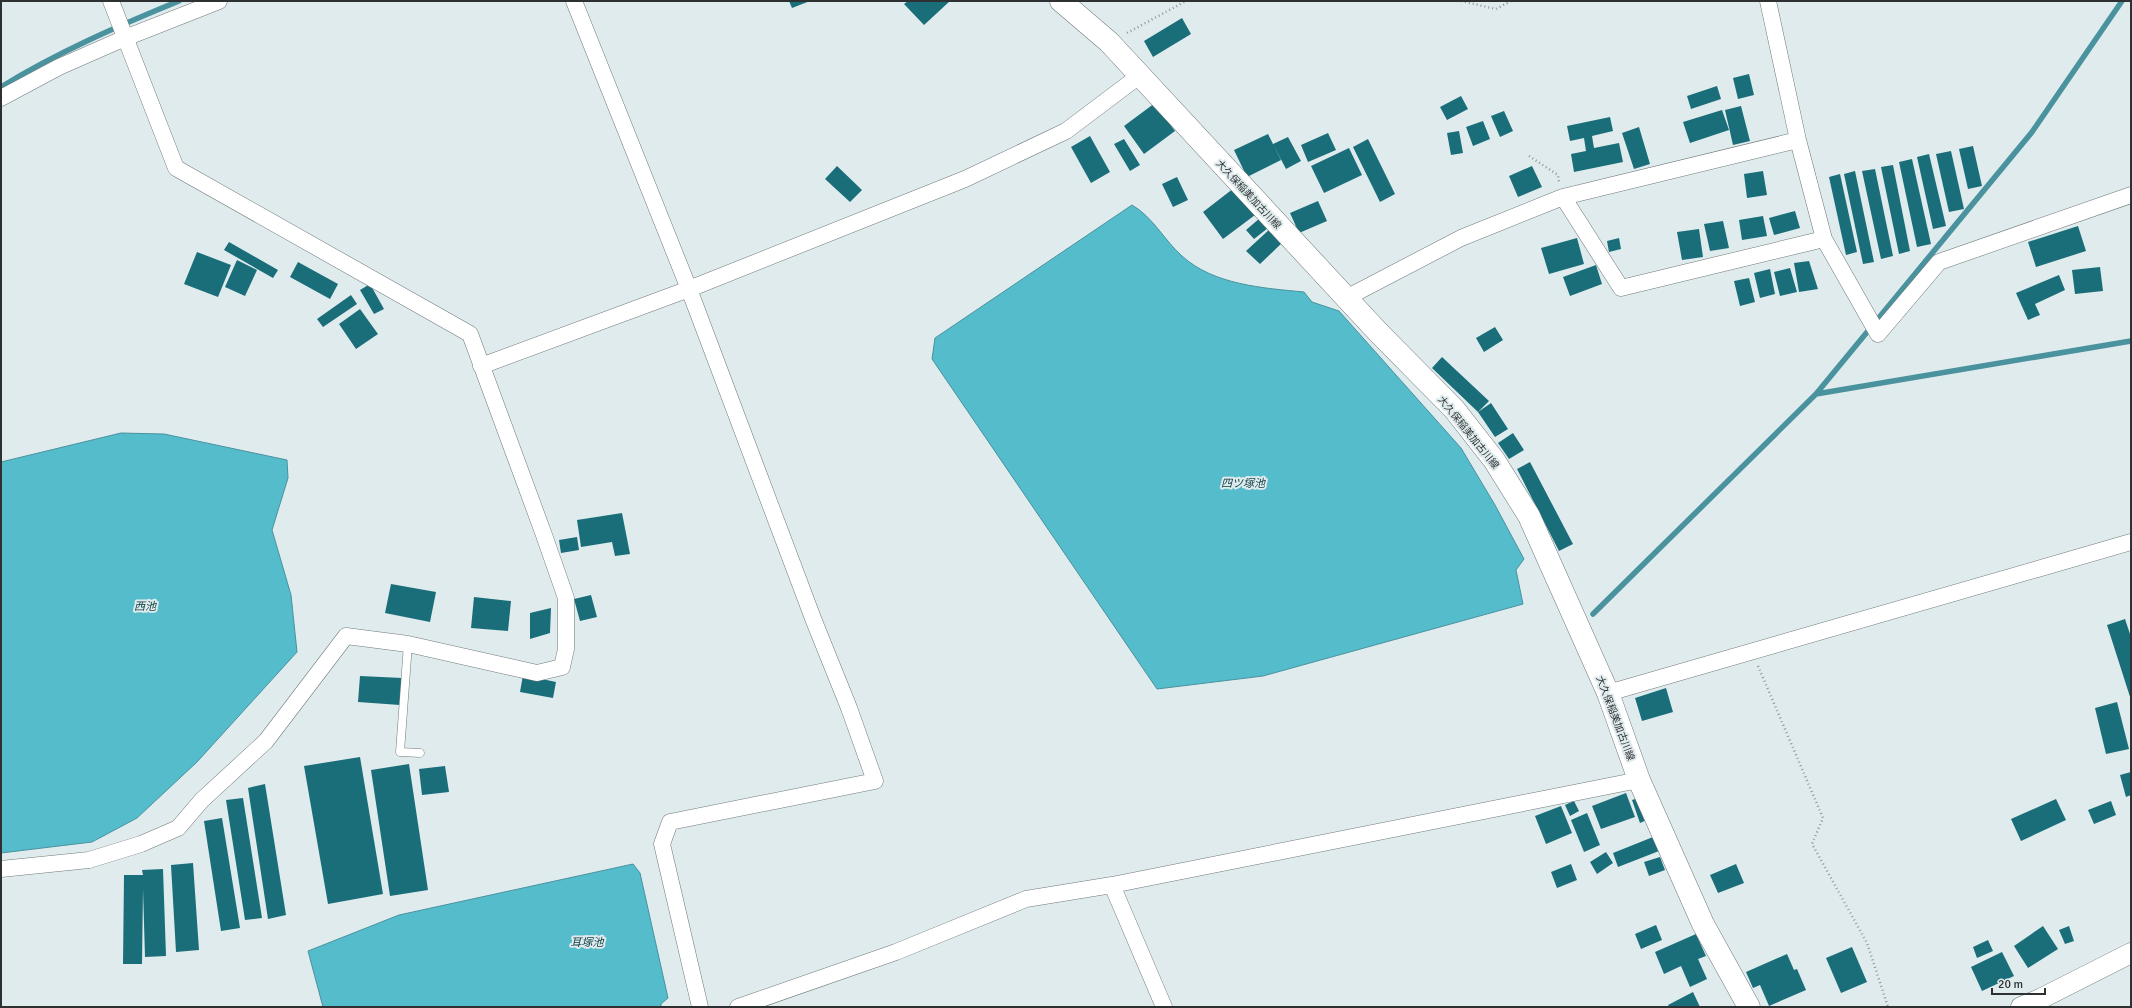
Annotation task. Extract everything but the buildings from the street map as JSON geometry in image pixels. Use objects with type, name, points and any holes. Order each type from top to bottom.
[{"type":"main road","name":"大久保稲美加古川線","points":[[1061,1],[1109,42],[1346,298],[1454,410],[1494,460],[1529,516],[1608,693],[1639,780],[1703,924],[1749,1007]]},
{"type":"street","points":[[1,869],[89,860],[141,844],[178,828],[202,800],[266,741],[346,636],[408,644],[537,673],[562,667],[566,649],[566,598],[470,334],[176,168],[111,1]]},
{"type":"street","points":[[1,98],[59,67],[125,38],[219,1]]},
{"type":"street","points":[[574,1],[689,289],[811,614],[849,708],[875,781],[670,822],[662,844],[700,1007]]},
{"type":"street","points":[[1768,1],[1798,140],[1824,239],[1878,334],[1939,262],[2131,195]]},
{"type":"street","points":[[481,366],[689,289],[972,176],[1066,131],[1139,76]]},
{"type":"street","points":[[1346,298],[1461,238],[1563,197],[1798,140]]},
{"type":"street","points":[[1563,197],[1621,288],[1824,239]]},
{"type":"street","points":[[1608,693],[1752,650],[2131,542]]},
{"type":"street","points":[[738,1007],[896,952],[1026,900],[1112,885],[1639,780]]},
{"type":"street","points":[[1112,885],[1164,1007]]},
{"type":"street","points":[[2021,1007],[2044,1003],[2131,953]]},
{"type":"lane","points":[[408,644],[400,752],[420,753]]},
{"type":"path","points":[[1109,42],[1186,1]]},
{"type":"path","points":[[1461,1],[1496,9],[1511,1]]},
{"type":"path","points":[[1529,156],[1558,175],[1563,197]]},
{"type":"path","points":[[1752,650],[1822,818],[1812,844],[1867,943],[1888,1007]]},
{"type":"water","name":"四ツ塚池","points":[[1132,205],[1152,222],[1182,256],[1195,266],[1224,279],[1240,283],[1272,289],[1304,292],[1312,302],[1339,311],[1461,448],[1495,505],[1524,559],[1516,570],[1523,604],[1263,676],[1157,689],[932,359],[935,338]]},
{"type":"water","name":"西池","points":[[121,433],[164,434],[287,460],[288,478],[272,530],[291,595],[297,652],[197,762],[137,818],[92,842],[1,853],[1,462]]},
{"type":"water","name":"耳塚池","points":[[633,864],[640,873],[668,998],[661,1004],[661,1007],[323,1007],[308,951],[399,915]]},
{"type":"waterway","points":[[1,87],[44,62],[88,40],[179,1]]},
{"type":"waterway","points":[[1593,614],[1816,394],[2032,132],[2122,1]]},
{"type":"waterway","points":[[1816,394],[2131,341]]}]
